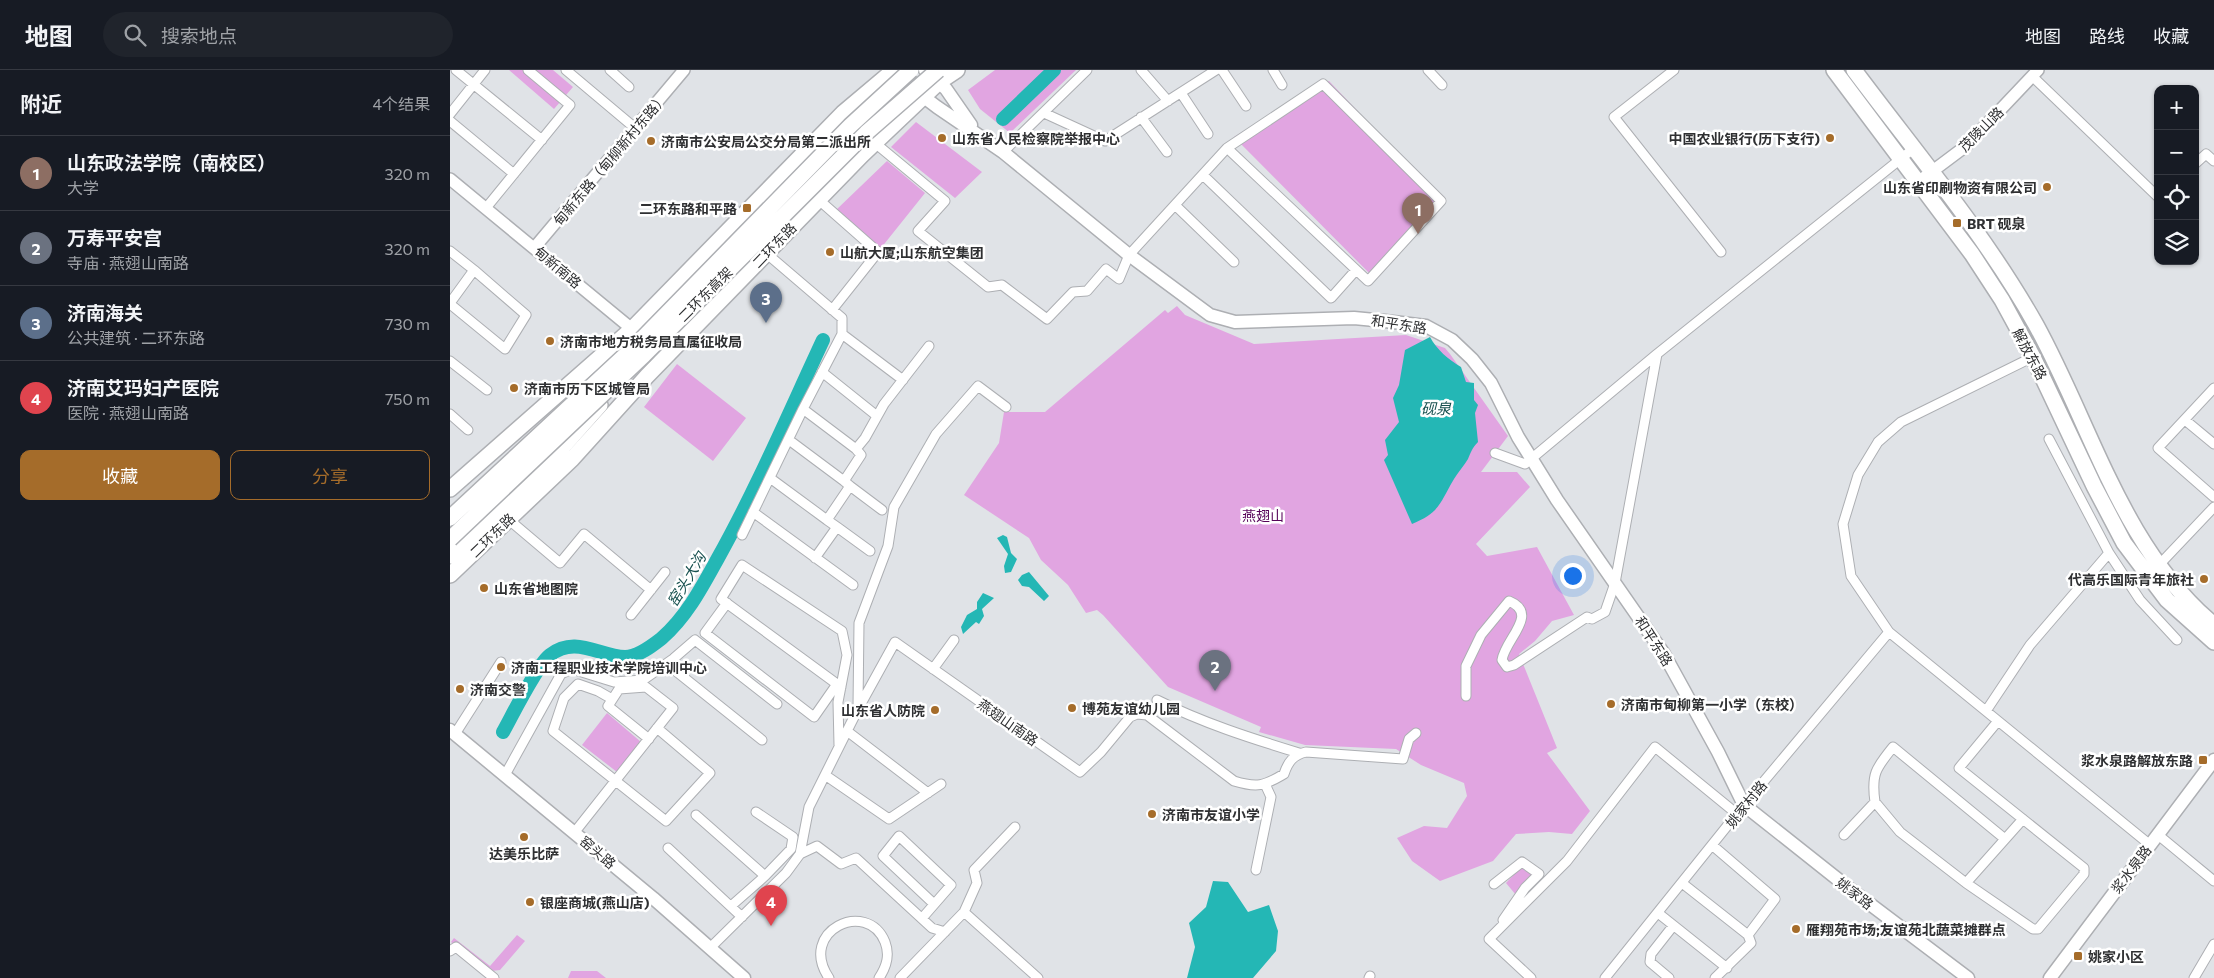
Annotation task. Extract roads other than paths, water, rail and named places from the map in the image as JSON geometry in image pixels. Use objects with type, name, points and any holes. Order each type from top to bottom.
[{"type":"main road","name":"二环东高架","points":[[450,518],[639,350],[850,126],[911,70]]},
{"type":"main road","name":"和平东路","points":[[925,70],[938,76],[976,132]]},
{"type":"main road","name":"二环东路","points":[[450,575],[572,459],[665,358],[766,253],[875,143],[924,97],[938,76],[957,70]]},
{"type":"main road","name":"解放东路","points":[[1834,70],[1907,154],[1931,172],[1985,243],[2050,353],[2106,474],[2146,548],[2195,609],[2214,625]]},
{"type":"main road","name":"解放东路","points":[[1854,70],[1907,154],[1918,182],[1972,254],[2002,300],[2034,357],[2094,486],[2124,543],[2167,600],[2214,642]]},
{"type":"main road","points":[[450,489],[632,329],[843,113],[891,71]]},
{"type":"main road","name":"和平东路","points":[[891,71],[924,97],[1003,152],[1129,255],[1210,315],[1235,322],[1354,318],[1426,326],[1452,340],[1472,359],[1491,383],[1518,437],[1557,500],[1664,654],[1718,752],[1741,809]]},
{"type":"main road","name":"二环东高架","points":[[450,539],[639,350],[866,133],[938,76]]},
{"type":"main road","points":[[450,501],[509,445],[639,350]]},
{"type":"main road","points":[[450,556],[543,469],[639,350]]},
{"type":"main road","name":"窑头路","points":[[452,732],[744,978]]},
{"type":"main road","name":"浆水泉路","points":[[2050,978],[2214,760]]},
{"type":"main road","name":"姚家路","points":[[1741,809],[1968,978]]},
{"type":"street","points":[[456,70],[542,140]]},
{"type":"street","points":[[450,114],[485,70]]},
{"type":"street","points":[[486,208],[570,105],[528,70]]},
{"type":"street","points":[[566,70],[635,128]]},
{"type":"street","points":[[610,70],[629,87]]},
{"type":"street","name":"甸新东路（甸柳新村东路）","points":[[535,247],[684,70]]},
{"type":"street","points":[[1003,152],[1087,70]]},
{"type":"street","points":[[1141,70],[1168,101]]},
{"type":"street","points":[[1222,70],[1246,106]]},
{"type":"street","points":[[1273,70],[1282,85]]},
{"type":"street","points":[[1428,70],[1442,85]]},
{"type":"street","points":[[1674,70],[1614,117],[1721,252]]},
{"type":"street","points":[[1044,113],[1105,141],[1211,71]]},
{"type":"street","points":[[2035,73],[2154,193]]},
{"type":"street","name":"茂陵山路","points":[[1918,182],[1966,146],[2035,73]]},
{"type":"street","points":[[875,143],[945,201],[918,231],[988,287],[1002,285],[1047,320],[1073,292],[1087,291],[1106,269],[1120,279],[1129,255],[1227,148],[1323,84],[1441,201],[1368,281],[1227,148]]},
{"type":"street","points":[[1181,92],[1208,134]]},
{"type":"street","points":[[1141,117],[1167,152]]},
{"type":"street","points":[[450,122],[514,174]]},
{"type":"street","points":[[1495,453],[1525,464],[1657,354],[1907,154]]},
{"type":"street","points":[[2199,160],[2206,154],[2214,161]]},
{"type":"street","points":[[1205,177],[1331,298],[1356,270]]},
{"type":"street","name":"甸新南路","points":[[450,179],[535,247],[665,358]]},
{"type":"street","points":[[819,200],[878,252],[832,310]]},
{"type":"street","points":[[1175,205],[1234,262]]},
{"type":"street","points":[[450,251],[474,270],[526,315],[504,349],[450,304],[474,270]]},
{"type":"street","points":[[742,536],[803,409],[842,334],[842,318],[766,253]]},
{"type":"street","points":[[842,334],[903,380]]},
{"type":"street","points":[[856,449],[865,438],[877,416],[929,346]]},
{"type":"street","points":[[2050,353],[2034,357],[1901,422],[1878,442],[1858,475],[1843,524],[1851,576],[1889,632],[1998,721],[2153,839],[2214,881]]},
{"type":"street","points":[[1466,696],[1466,666],[1480,635],[1509,601],[1517,605],[1522,612],[1523,619],[1504,650],[1502,660],[1507,666],[1514,665],[1587,617],[1592,619],[1605,612],[1615,583],[1657,354]]},
{"type":"street","points":[[450,361],[487,390]]},
{"type":"street","points":[[822,372],[877,416]]},
{"type":"street","points":[[858,708],[859,623],[888,546],[894,507],[936,434],[978,386],[1006,407]]},
{"type":"street","points":[[2213,393],[2158,448],[2214,497]]},
{"type":"street","points":[[803,409],[856,449],[861,455],[827,520]]},
{"type":"street","points":[[450,414],[468,430]]},
{"type":"street","points":[[2185,420],[2214,444]]},
{"type":"street","points":[[2049,439],[2109,554],[2140,600],[2177,640]]},
{"type":"street","points":[[789,440],[882,510]]},
{"type":"street","points":[[770,478],[870,551]]},
{"type":"street","points":[[2160,565],[2214,507]]},
{"type":"street","points":[[753,512],[853,585]]},
{"type":"street","points":[[508,520],[560,563],[584,534],[651,590]]},
{"type":"street","points":[[814,558],[837,527]]},
{"type":"street","points":[[1986,711],[2030,645],[2109,554]]},
{"type":"street","points":[[838,748],[839,686],[847,655],[842,631],[742,565],[721,599],[839,686]]},
{"type":"street","points":[[631,615],[665,572]]},
{"type":"street","points":[[727,603],[705,633],[814,717],[839,686]]},
{"type":"street","name":"姚家村路","points":[[1605,978],[1741,809],[1889,632]]},
{"type":"street","points":[[505,775],[561,674],[572,669],[614,682],[643,680],[667,664],[695,640],[777,704]]},
{"type":"street","points":[[933,669],[954,640]]},
{"type":"street","name":"燕翅山南路","points":[[710,948],[786,874],[800,854],[809,807],[858,708],[895,642],[1080,772],[1101,752],[1130,717],[1137,714],[1147,715],[1234,781],[1249,786],[1265,784]]},
{"type":"street","points":[[452,732],[501,662]]},
{"type":"street","points":[[667,664],[762,740]]},
{"type":"street","points":[[612,699],[598,691],[578,684],[564,698],[553,731],[666,821],[710,773],[657,728]]},
{"type":"street","points":[[574,833],[616,781],[649,739],[657,728],[673,708],[646,687],[619,690],[608,706],[649,739]]},
{"type":"street","points":[[1156,700],[1191,718],[1299,753],[1403,759],[1409,739],[1416,733]]},
{"type":"street","points":[[1998,721],[1959,768],[2084,868],[2084,874],[2038,929],[2033,929],[1966,883],[1900,832],[1875,802],[1873,790],[1876,769],[1893,747],[2005,839]]},
{"type":"street","points":[[847,731],[928,793]]},
{"type":"street","points":[[1490,940],[1567,861],[1655,747],[1741,809]]},
{"type":"street","points":[[1256,870],[1270,797],[1265,784],[1284,774],[1288,762],[1299,753]]},
{"type":"street","points":[[825,776],[889,819],[940,784]]},
{"type":"street","points":[[1844,835],[1875,802]]},
{"type":"street","points":[[731,906],[765,876],[791,849],[792,837],[756,812]]},
{"type":"street","points":[[696,815],[765,876]]},
{"type":"street","points":[[1966,883],[2022,819]]},
{"type":"street","points":[[900,978],[964,912],[977,883],[974,870],[1015,827]]},
{"type":"street","points":[[924,916],[951,885],[899,836],[883,856],[934,904]]},
{"type":"street","points":[[1712,845],[1775,899],[1748,935]]},
{"type":"street","points":[[800,854],[817,846],[841,864],[856,858],[932,928],[945,932]]},
{"type":"street","points":[[668,848],[742,916]]},
{"type":"street","points":[[1490,940],[1525,888],[1539,874],[1522,862],[1494,884]]},
{"type":"street","points":[[1682,883],[1748,935],[1751,943],[1715,978]]},
{"type":"street","points":[[964,912],[1038,978]]},
{"type":"street","points":[[1658,913],[1727,968]]},
{"type":"street","points":[[829,978],[823,969],[820,958],[821,946],[826,936],[839,925],[856,921],[872,927],[883,938],[887,948],[888,959],[885,970],[879,978]]},
{"type":"street","points":[[1669,978],[1650,962],[1652,954],[1673,926]]},
{"type":"street","points":[[1490,940],[1531,978]]},
{"type":"street","points":[[2194,978],[2214,944]]},
{"type":"street","points":[[450,951],[456,948],[494,978]]},
{"type":"water","name":"砚泉","points":[[1430,337],[1443,354],[1461,367],[1466,382],[1474,383],[1474,400],[1478,405],[1475,413],[1478,442],[1439,506],[1422,520],[1412,524],[1384,460],[1388,455],[1385,440],[1399,422],[1393,398],[1399,385],[1405,350]]},
{"type":"water","points":[[1003,535],[1007,537],[1011,553],[1017,559],[1011,572],[1005,573],[1004,566],[1008,554],[997,538]]},
{"type":"water","points":[[1029,572],[1049,596],[1044,601],[1029,587],[1022,586],[1018,580],[1022,575]]},
{"type":"water","points":[[983,593],[994,598],[982,609],[984,616],[979,624],[976,622],[963,634],[961,627],[967,615],[977,609],[977,602]]},
{"type":"water","points":[[1213,881],[1228,882],[1248,912],[1269,905],[1278,931],[1276,951],[1253,978],[1187,978],[1195,947],[1189,923],[1206,907]]},
{"type":"waterway","name":"窑头大沟","points":[[1003,119],[1054,70]]},
{"type":"waterway","name":"窑头大沟","points":[[503,732],[538,669],[550,655],[559,649],[578,647],[615,656],[630,656],[640,653],[654,644],[679,620],[700,590],[746,505],[823,340]]},
{"type":"place","name":"山东省人民检察院举报中心","points":[[942,138]]},
{"type":"place","name":"中国农业银行(历下支行)","points":[[1830,138]]},
{"type":"place","name":"济南市公安局公交分局第二派出所","points":[[651,141]]},
{"type":"place","name":"山东省印刷物资有限公司","points":[[2047,187]]},
{"type":"place","name":"二环东路和平路","points":[[747,208]]},
{"type":"place","name":"BRT 砚泉","points":[[1957,223]]},
{"type":"place","name":"山东政法学院（南校区）","points":[[1418,234]]},
{"type":"place","name":"山航大厦;山东航空集团","points":[[830,252]]},
{"type":"place","name":"济南海关","points":[[766,323]]},
{"type":"place","name":"济南市地方税务局直属征收局","points":[[550,341]]},
{"type":"place","name":"济南市历下区城管局","points":[[514,388]]},
{"type":"place","name":"代高乐国际青年旅社","points":[[2204,579]]},
{"type":"place","name":"山东省地图院","points":[[484,588]]},
{"type":"place","name":"济南工程职业技术学院培训中心","points":[[501,667]]},
{"type":"place","name":"济南交警","points":[[460,689]]},
{"type":"place","name":"万寿平安宫","points":[[1215,691]]},
{"type":"place","name":"济南市甸柳第一小学（东校）","points":[[1611,704]]},
{"type":"place","name":"博苑友谊幼儿园","points":[[1072,708]]},
{"type":"place","name":"山东省人防院","points":[[935,710]]},
{"type":"place","name":"浆水泉路解放东路","points":[[2203,760]]},
{"type":"place","name":"济南市友谊小学","points":[[1152,814]]},
{"type":"place","name":"达美乐比萨","points":[[524,837]]},
{"type":"place","name":"银座商城(燕山店)","points":[[530,902]]},
{"type":"place","name":"济南艾玛妇产医院","points":[[771,926]]},
{"type":"place","name":"雁翔苑市场;友谊苑北蔬菜摊群点","points":[[1796,929]]},
{"type":"place","name":"姚家小区","points":[[2078,956]]},
{"type":"park label","name":"燕翅山","points":[[1263,515]]}]
